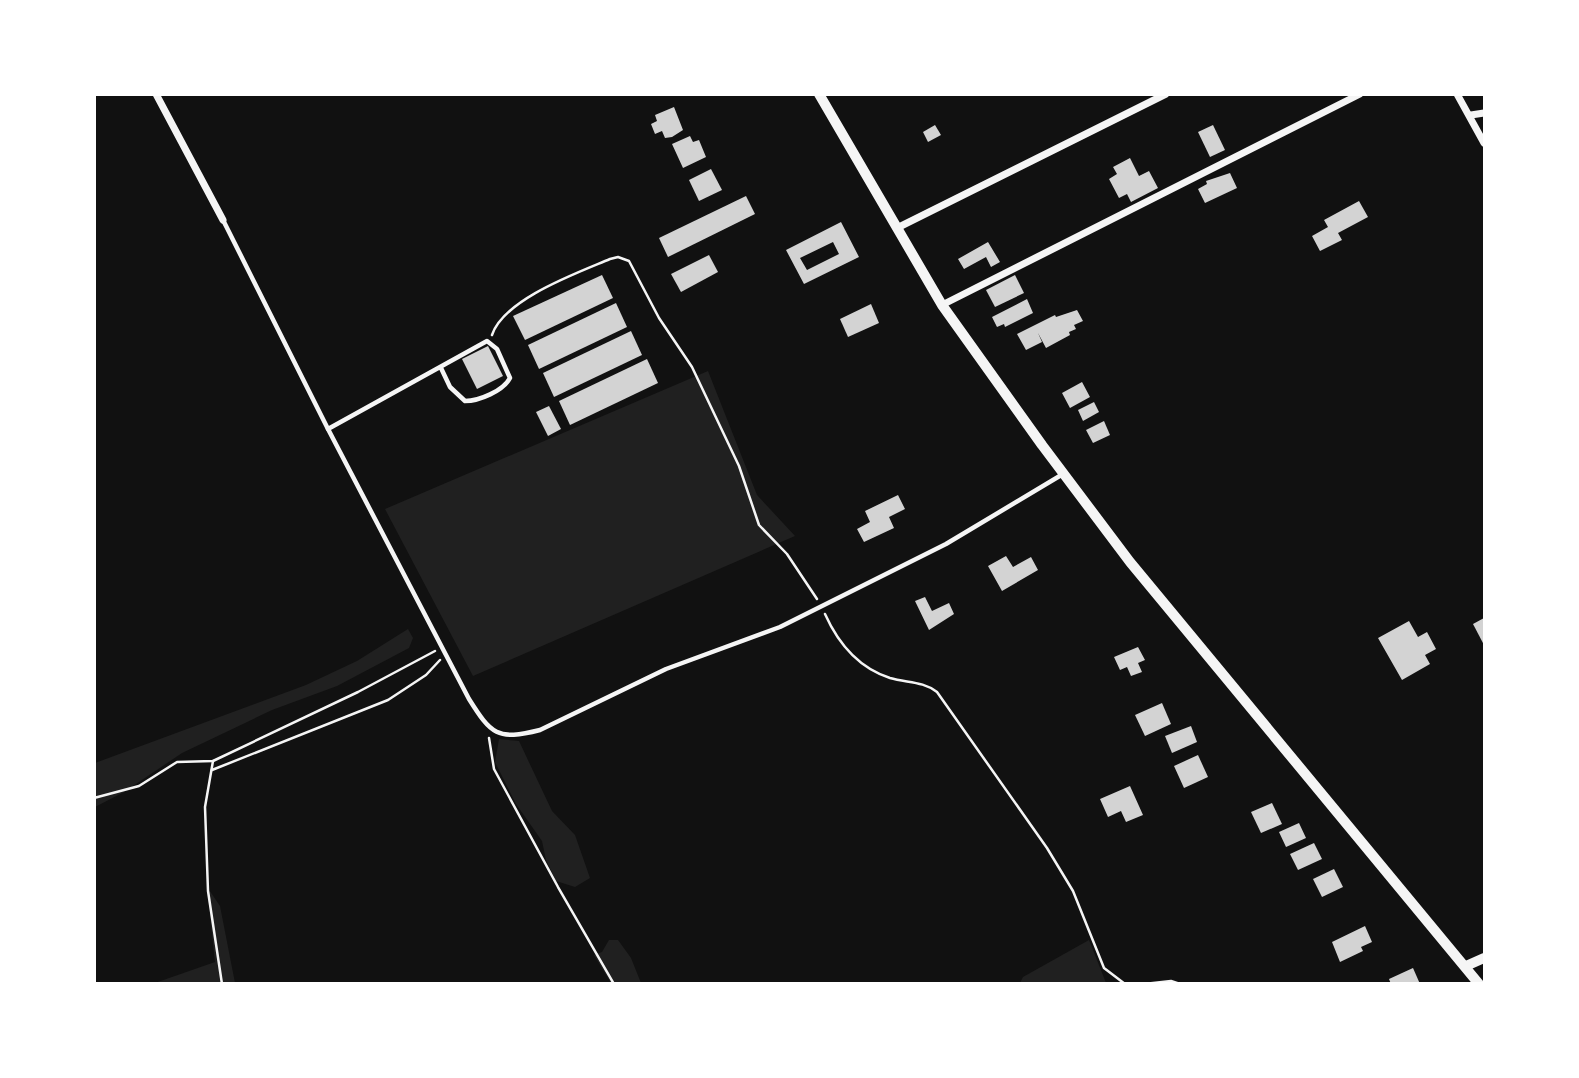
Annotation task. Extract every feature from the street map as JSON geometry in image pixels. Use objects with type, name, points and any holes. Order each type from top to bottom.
[{"type":"main road","points":[[819,94],[942,305],[1064,474],[1130,562],[1479,984]]},
{"type":"street","points":[[156,94],[223,219]]},
{"type":"street","points":[[897,228],[1166,94]]},
{"type":"street","points":[[942,305],[1360,94]]},
{"type":"street","points":[[1457,94],[1485,143]]},
{"type":"street","points":[[1471,116],[1485,113]]},
{"type":"street","points":[[1466,966],[1485,958]]},
{"type":"lane","points":[[223,219],[328,429],[487,728],[509,735],[540,730],[666,669],[780,627],[946,544],[1064,474]]},
{"type":"lane","points":[[328,429],[489,341],[497,349],[510,378],[507,385],[472,401],[464,401],[450,387],[441,368]]},
{"type":"path","points":[[489,341],[500,319],[511,307],[611,259],[618,257],[629,261],[659,317],[692,367],[738,466],[759,525],[788,554],[821,605],[832,631],[856,659],[884,675],[922,683],[937,692],[991,773],[1013,798],[1047,848],[1073,891],[1104,968],[1125,984]]},
{"type":"path","points":[[94,798],[139,786],[177,762],[213,761],[358,692],[443,646]]},
{"type":"path","points":[[212,770],[388,700],[426,675],[447,655]]},
{"type":"path","points":[[487,728],[494,769],[614,984]]},
{"type":"path","points":[[213,761],[205,807],[208,891],[222,984]]},
{"type":"path","points":[[1144,984],[1180,984]]},
{"type":"shaded area","points":[[708,371],[757,495],[795,536],[473,676],[385,509]]},
{"type":"shaded area","points":[[408,629],[413,638],[409,648],[337,686],[272,710],[182,753],[124,792],[95,807],[95,763],[306,685],[357,661]]},
{"type":"shaded area","points":[[499,739],[519,741],[552,811],[575,835],[590,878],[575,887],[556,881],[546,860],[542,841],[516,804],[495,762]]},
{"type":"shaded area","points":[[207,887],[220,906],[235,983],[152,984],[215,962]]},
{"type":"shaded area","points":[[609,940],[618,940],[631,958],[641,983],[611,983],[594,955],[602,952]]},
{"type":"shaded area","points":[[1089,940],[1106,983],[1020,983],[1023,977]]},
{"type":"building","points":[[674,107],[683,130],[665,138],[662,131],[655,134],[651,124],[657,121],[655,115]]},
{"type":"building","points":[[935,125],[941,135],[928,142],[923,132]]},
{"type":"building","points":[[1213,125],[1225,150],[1210,157],[1198,132]]},
{"type":"building","points":[[690,136],[693,142],[699,140],[706,157],[683,168],[672,144]]},
{"type":"building","points":[[1130,158],[1139,176],[1149,171],[1158,188],[1131,202],[1127,194],[1119,198],[1109,179],[1117,174],[1113,167]]},
{"type":"building","points":[[711,169],[722,190],[699,201],[689,180]]},
{"type":"building","points":[[1230,173],[1237,188],[1205,203],[1198,189],[1207,184],[1206,181]]},
{"type":"building","points":[[746,196],[755,214],[668,257],[659,238]]},
{"type":"building","points":[[1359,201],[1368,217],[1338,233],[1342,240],[1320,251],[1312,236],[1328,227],[1324,220]]},
{"type":"building","points":[[841,222],[859,257],[804,284],[786,250]],"holes":[[[833,242],[839,254],[807,270],[800,258]]]},
{"type":"building","points":[[988,242],[1000,262],[991,267],[986,257],[964,269],[958,259]]},
{"type":"building","points":[[709,255],[718,272],[681,292],[671,274]]},
{"type":"building","points":[[602,275],[613,298],[525,340],[513,316]]},
{"type":"building","points":[[1015,275],[1024,293],[995,307],[986,290]]},
{"type":"building","points":[[1027,299],[1033,313],[1005,327],[1004,324],[997,327],[992,317]]},
{"type":"building","points":[[616,303],[627,327],[539,369],[528,345]]},
{"type":"building","points":[[871,304],[879,323],[848,337],[840,319]]},
{"type":"building","points":[[1077,310],[1083,321],[1074,325],[1076,329],[1069,332],[1070,335],[1046,348],[1038,333],[1042,342],[1026,350],[1017,334],[1055,315],[1056,317]]},
{"type":"building","points":[[631,331],[642,355],[554,397],[543,373]]},
{"type":"building","points":[[488,346],[503,376],[477,389],[462,359]]},
{"type":"building","points":[[647,359],[658,383],[570,425],[559,401]]},
{"type":"building","points":[[1082,382],[1090,397],[1070,408],[1062,393]]},
{"type":"building","points":[[1094,402],[1099,412],[1083,421],[1078,410]]},
{"type":"building","points":[[549,406],[561,429],[548,436],[536,412]]},
{"type":"building","points":[[1104,421],[1110,435],[1093,443],[1086,430]]},
{"type":"building","points":[[898,495],[905,509],[889,517],[894,528],[864,542],[857,529],[870,522],[865,511]]},
{"type":"building","points":[[1006,556],[1013,567],[1031,557],[1038,570],[1002,591],[988,566]]},
{"type":"building","points":[[925,597],[932,611],[949,603],[954,614],[929,630],[915,601]]},
{"type":"building","points":[[1484,618],[1484,645],[1473,624]]},
{"type":"building","points":[[1409,621],[1418,637],[1427,632],[1436,649],[1425,655],[1430,664],[1402,680],[1378,638]]},
{"type":"building","points":[[1138,647],[1145,660],[1138,663],[1142,672],[1131,676],[1127,667],[1120,670],[1114,657]]},
{"type":"building","points":[[1162,703],[1171,724],[1145,736],[1135,715]]},
{"type":"building","points":[[1191,726],[1197,742],[1172,753],[1165,736]]},
{"type":"building","points":[[1198,755],[1208,777],[1184,788],[1174,766]]},
{"type":"building","points":[[1130,786],[1143,815],[1126,822],[1121,811],[1108,817],[1100,799]]},
{"type":"building","points":[[1272,803],[1282,824],[1261,833],[1251,812]]},
{"type":"building","points":[[1299,823],[1306,838],[1286,847],[1279,832]]},
{"type":"building","points":[[1314,843],[1322,859],[1298,870],[1290,854]]},
{"type":"building","points":[[1334,869],[1343,887],[1322,897],[1313,879]]},
{"type":"building","points":[[1365,926],[1372,942],[1361,947],[1363,951],[1340,962],[1332,942]]},
{"type":"building","points":[[1413,968],[1420,984],[1391,984],[1389,979]]}]
